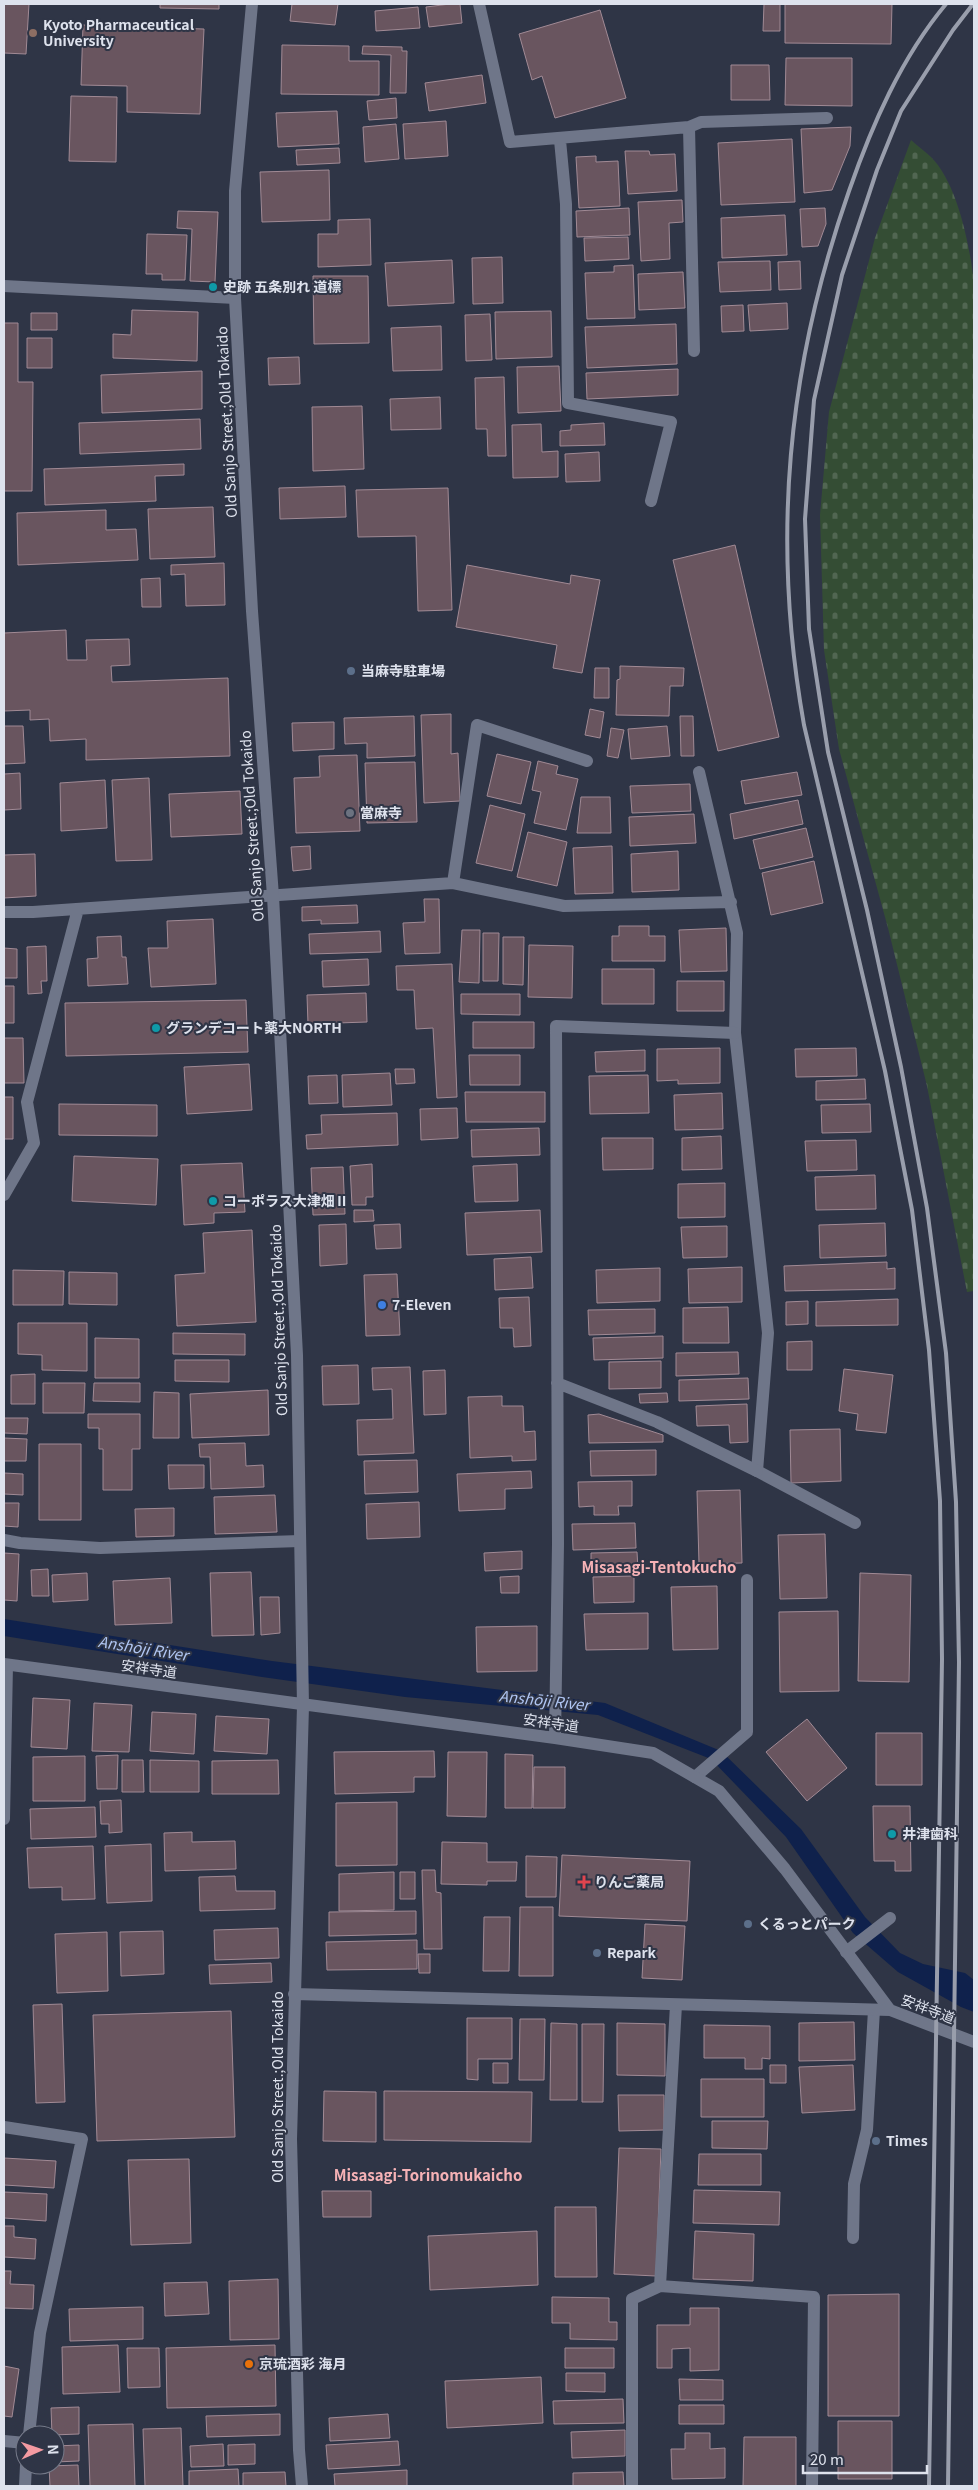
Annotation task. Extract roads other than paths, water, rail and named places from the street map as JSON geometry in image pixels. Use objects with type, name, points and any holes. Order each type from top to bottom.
[{"type":"street","name":"Old Sanjo Street.;Old Tokaido","points":[[252,4],[235,190],[235,298],[252,612],[273,896],[297,1355],[303,1706],[291,2139],[299,2450],[302,2486]]},
{"type":"street","points":[[478,4],[510,142],[560,140],[689,127],[700,122],[827,118]]},
{"type":"street","points":[[689,127],[694,351]]},
{"type":"street","points":[[560,140],[566,204],[568,403],[671,422],[651,502]]},
{"type":"street","points":[[4,286],[235,298]]},
{"type":"street","points":[[453,883],[477,724],[587,761]]},
{"type":"street","points":[[699,772],[737,933],[735,1032],[768,1333],[757,1471]]},
{"type":"street","points":[[4,912],[78,909],[453,883],[564,906],[730,902]]},
{"type":"street","points":[[4,1195],[34,1143],[27,1102],[78,909]]},
{"type":"street","points":[[555,1733],[557,1383],[556,1026],[735,1032]]},
{"type":"street","points":[[557,1383],[657,1422],[757,1471],[855,1523]]},
{"type":"street","points":[[4,1540],[20,1544],[100,1548],[300,1541]]},
{"type":"street","points":[[699,1774],[747,1732],[747,1580]]},
{"type":"street","points":[[4,1819],[6,1665]]},
{"type":"street","name":"安祥寺道","points":[[6,1665],[303,1706],[555,1733],[653,1753],[699,1774],[719,1791],[785,1869],[890,2010],[974,2042]]},
{"type":"street","points":[[846,1952],[890,1918]]},
{"type":"street","points":[[294,1994],[890,2010]]},
{"type":"street","points":[[660,2286],[676,2005]]},
{"type":"street","points":[[853,2238],[854,2184],[867,2130],[874,2010]]},
{"type":"street","points":[[4,2127],[82,2139],[40,2333],[29,2425]]},
{"type":"street","points":[[632,2486],[632,2298],[660,2286],[814,2297],[812,2486]]},
{"type":"water","name":"Anshōji River","points":[[4,1619],[272,1661],[605,1703],[721,1751],[801,1829],[865,1917],[900,1953],[923,1964],[965,1973],[974,1980],[974,2012],[961,2007],[898,1972],[853,1933],[786,1837],[711,1759],[598,1715],[405,1697],[262,1677],[4,1636]]},
{"type":"railway","points":[[929,2486],[942,1659],[940,1501],[929,1350],[912,1210],[885,1071],[804,725],[794,656],[788,588],[787,521],[791,455],[799,389],[811,323],[828,257],[849,191],[889,93],[915,47],[946,4]]},
{"type":"railway","points":[[948,2486],[959,1662],[956,1502],[946,1353],[927,1208],[901,1067],[867,910],[828,752],[809,629],[805,519],[814,400],[842,275],[877,170],[901,111],[953,30],[973,4]]},
{"type":"place","name":"Kyoto Pharmaceutical University","points":[[33,33]]},
{"type":"place","name":"史跡 五条別れ 道標","points":[[213,287]]},
{"type":"place","name":"当麻寺駐車場","points":[[351,671]]},
{"type":"place","name":"當麻寺","points":[[350,813]]},
{"type":"place","name":"グランデコート薬大NORTH","points":[[156,1028]]},
{"type":"place","name":"コーポラス大津畑Ⅱ","points":[[213,1201]]},
{"type":"place","name":"7-Eleven","points":[[382,1305]]},
{"type":"place","name":"井津歯科","points":[[892,1834]]},
{"type":"place","name":"りんご薬局","points":[[584,1882]]},
{"type":"place","name":"くるっとパーク","points":[[748,1924]]},
{"type":"place","name":"Repark","points":[[597,1953]]},
{"type":"place","name":"Times","points":[[876,2141]]},
{"type":"place","name":"京琉酒彩 海月","points":[[249,2364]]},
{"type":"district","name":"Misasagi-Tentokucho","points":[[659,1568]]},
{"type":"district","name":"Misasagi-Torinomukaicho","points":[[428,2176]]}]
